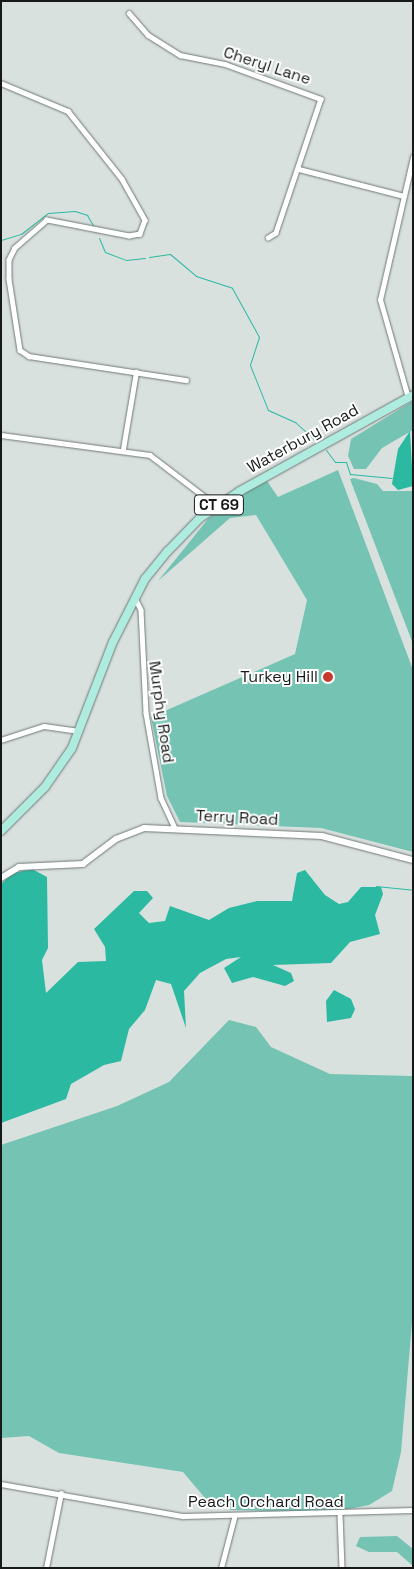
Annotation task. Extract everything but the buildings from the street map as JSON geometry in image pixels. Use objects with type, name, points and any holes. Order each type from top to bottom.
[{"type":"main road","name":"Waterbury Road","points":[[81,732],[99,686],[113,642],[135,598],[168,551],[216,506],[410,396]]},
{"type":"main road","name":"CT 69","points":[[1,831],[45,788],[81,732]]},
{"type":"street","name":"Cheryl Lane","points":[[129,13],[148,35],[180,55],[225,64],[321,99],[276,233],[268,238]]},
{"type":"street","points":[[1,83],[68,111],[122,179],[145,220],[140,234],[119,236],[68,221],[47,220],[15,248],[8,260],[20,350],[29,356],[186,380]]},
{"type":"street","points":[[410,396],[380,300],[413,157]]},
{"type":"street","points":[[298,169],[404,196]]},
{"type":"street","points":[[123,449],[136,372]]},
{"type":"street","points":[[1,435],[123,449],[150,455],[168,466],[216,506]]},
{"type":"street","name":"Murphy Road","points":[[135,598],[141,610],[146,713],[161,798],[175,828]]},
{"type":"street","points":[[1,740],[44,726],[81,732]]},
{"type":"street","name":"Terry Road","points":[[1,878],[19,867],[68,865],[94,859],[124,834],[175,828],[322,836],[413,860]]},
{"type":"street","name":"Peach Orchard Road","points":[[1,1484],[61,1493],[183,1516],[234,1518],[340,1515],[413,1510]]},
{"type":"street","points":[[46,1568],[61,1493]]},
{"type":"street","points":[[340,1515],[342,1568]]},
{"type":"street","points":[[221,1568],[234,1518]]},
{"type":"shaded area","points":[[413,401],[413,430],[382,448],[366,469],[354,469],[348,456],[351,439]]},
{"type":"shaded area","points":[[410,431],[413,486],[398,490],[392,484],[398,449]]},
{"type":"shaded area","points":[[338,470],[413,670],[413,852],[321,828],[180,822],[167,796],[151,717],[295,654],[307,600],[256,515],[230,518],[158,581],[208,519],[250,490],[267,481],[278,497]]},
{"type":"shaded area","points":[[354,478],[377,484],[383,491],[413,491],[413,644],[350,479]]},
{"type":"shaded area","points":[[32,869],[47,877],[48,948],[42,960],[46,993],[78,962],[106,961],[105,947],[94,929],[134,891],[147,891],[153,898],[139,913],[149,923],[165,921],[170,906],[209,920],[229,908],[257,901],[292,901],[297,873],[305,870],[325,895],[339,904],[348,902],[361,887],[381,887],[383,894],[375,915],[380,934],[350,942],[331,963],[273,965],[291,973],[294,981],[285,986],[253,977],[232,983],[224,968],[241,957],[226,959],[200,973],[184,991],[186,1028],[171,984],[156,980],[145,1010],[129,1029],[121,1061],[104,1065],[71,1084],[66,1099],[1,1123],[1,884],[13,873]]},
{"type":"shaded area","points":[[334,990],[351,999],[355,1009],[351,1018],[327,1022],[326,1001]]},
{"type":"shaded area","points":[[229,1020],[256,1027],[271,1047],[330,1074],[413,1076],[413,1311],[401,1452],[392,1491],[369,1505],[334,1512],[232,1510],[210,1504],[183,1472],[59,1453],[29,1436],[1,1438],[1,1145],[117,1106],[169,1082]]},
{"type":"shaded area","points":[[397,1536],[413,1549],[413,1566],[397,1552],[369,1552],[356,1546],[360,1537]]},
{"type":"waterway","points":[[1,240],[21,234],[48,213],[75,211],[87,215],[94,227]]},
{"type":"waterway","points":[[99,238],[105,252],[126,260],[145,258]]},
{"type":"waterway","points":[[149,257],[170,254],[196,276],[232,288],[259,337],[250,365],[268,410],[295,422],[315,440]]},
{"type":"waterway","points":[[326,450],[335,462],[346,462],[350,474],[392,478]]},
{"type":"waterway","points":[[376,886],[413,890]]},
{"type":"place","name":"Turkey Hill","points":[[328,677]]}]
